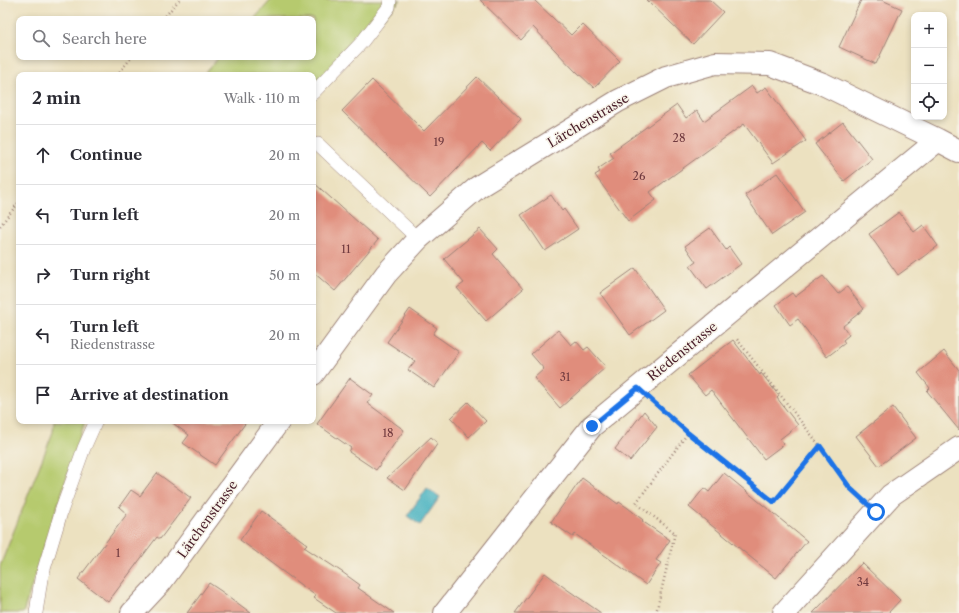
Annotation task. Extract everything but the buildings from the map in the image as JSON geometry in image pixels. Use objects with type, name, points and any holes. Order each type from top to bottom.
[{"type":"street","name":"Lärchenstrasse","points":[[316,370],[386,274],[418,239],[478,187],[618,100],[666,76],[715,63],[770,64],[823,84],[938,140]]},
{"type":"street","points":[[938,140],[959,151]]},
{"type":"street","name":"Riedenstrasse","points":[[445,613],[592,426],[938,140]]},
{"type":"street","name":"Lärchenstrasse","points":[[132,613],[161,582],[277,424]]},
{"type":"street","points":[[784,613],[891,495],[959,448]]},
{"type":"lane","points":[[316,90],[362,42],[389,7],[390,0]]},
{"type":"lane","points":[[318,144],[418,239]]},
{"type":"lane","points":[[36,613],[41,579],[62,509],[84,448],[95,424]]},
{"type":"path","points":[[166,16],[179,0]]},
{"type":"path","points":[[120,72],[130,60]]},
{"type":"path","points":[[0,226],[16,206]]},
{"type":"path","points":[[721,320],[820,446],[850,488],[876,512]]},
{"type":"path","points":[[638,388],[688,433],[774,502],[820,446]]},
{"type":"path","points":[[656,613],[675,533],[636,503],[688,433]]},
{"type":"green space","points":[[271,0],[401,0],[316,85],[316,72],[206,72],[216,60],[316,60],[316,16],[257,16]]},
{"type":"green space","points":[[54,424],[84,424],[23,613],[0,613],[0,566],[53,432]]},
{"type":"water","points":[[427,488],[440,497],[420,525],[407,516]]},
{"type":"route","points":[[592,426],[638,388],[688,433],[774,502],[820,446],[850,488],[876,512]]}]
